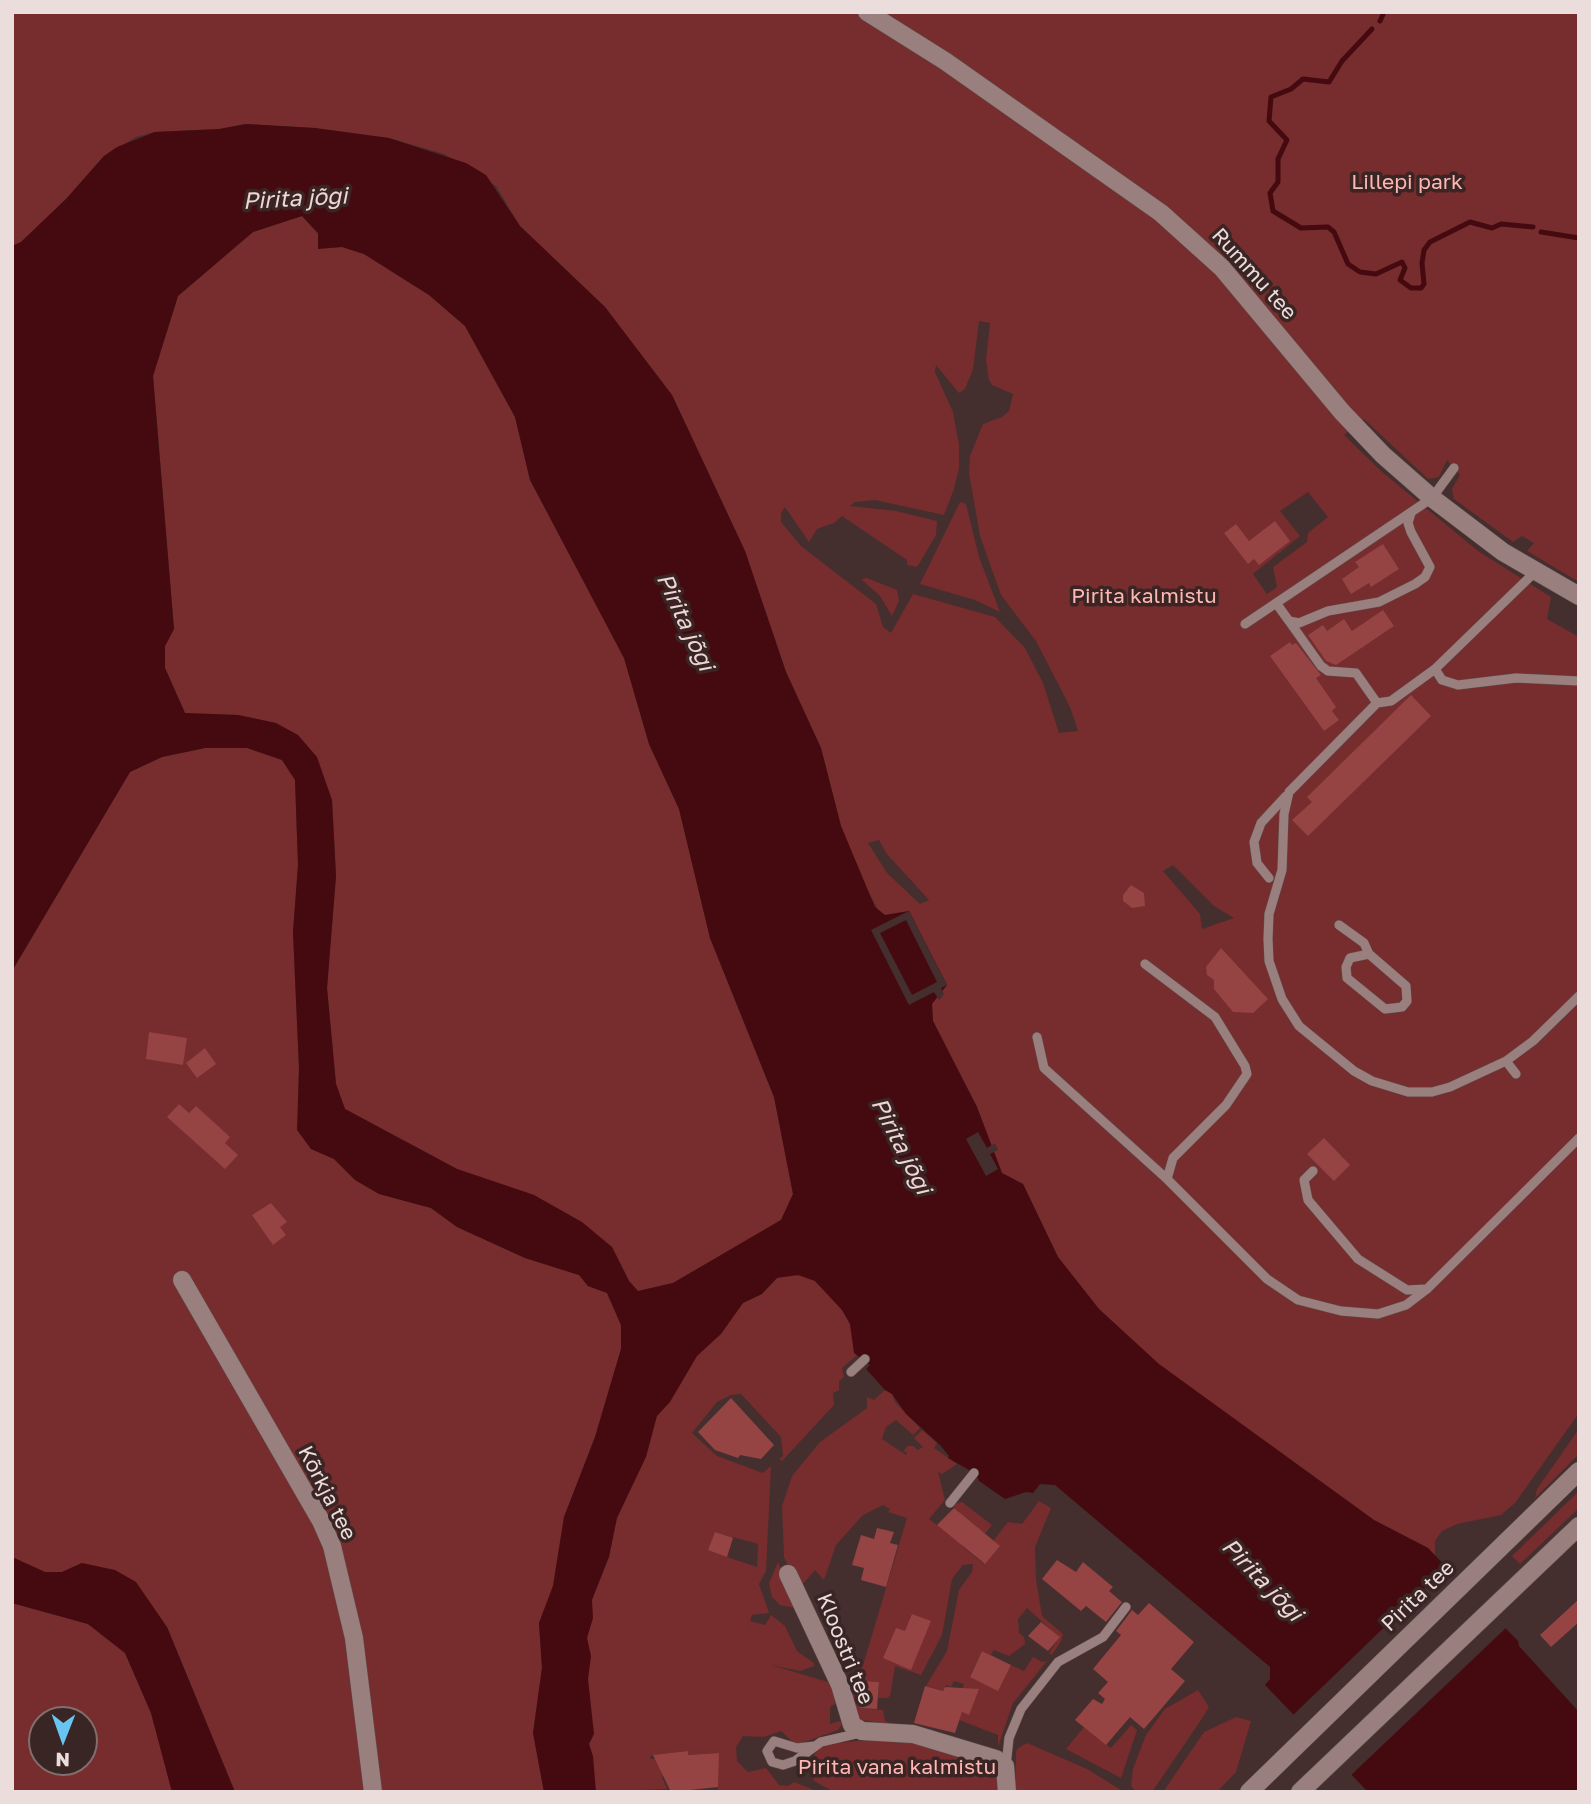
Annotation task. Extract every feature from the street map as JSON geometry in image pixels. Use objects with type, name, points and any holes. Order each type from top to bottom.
[{"type":"main road","name":"Rummu tee","points":[[867,12],[945,61],[1161,214],[1192,239],[1239,288],[1367,439],[1432,498],[1535,572],[1579,596]]},
{"type":"main road","name":"Kõrkja tee","points":[[182,1280],[321,1521],[332,1546],[354,1638],[373,1792]]},
{"type":"main road","name":"Pirita tee","points":[[1249,1792],[1579,1471]]},
{"type":"main road","points":[[1300,1792],[1579,1526]]},
{"type":"main road","name":"Kloostri tee","points":[[788,1574],[840,1685],[852,1725],[868,1732],[904,1732],[932,1738],[996,1759],[1002,1762],[1006,1772]]},
{"type":"main road","points":[[1006,1772],[1007,1792]]},
{"type":"lane","points":[[1245,624],[1432,498],[1454,468]]},
{"type":"lane","points":[[1289,621],[1299,623],[1328,611],[1379,602],[1425,577],[1429,561],[1411,532],[1408,523],[1411,513]]},
{"type":"lane","points":[[1269,878],[1257,863],[1256,835],[1261,823],[1377,703],[1391,701],[1435,668],[1535,572]]},
{"type":"lane","points":[[1276,603],[1321,666],[1328,671],[1356,673],[1377,703]]},
{"type":"lane","points":[[1435,668],[1442,680],[1458,685],[1516,678],[1579,681]]},
{"type":"lane","points":[[1289,792],[1284,814],[1282,870],[1269,914],[1268,950],[1282,999],[1299,1026],[1354,1071],[1372,1082],[1408,1092],[1432,1092],[1450,1087],[1506,1061],[1533,1041],[1579,996]]},
{"type":"lane","points":[[1339,925],[1364,943],[1369,954],[1406,986],[1407,1001],[1402,1007],[1385,1009],[1348,978],[1346,967],[1350,958],[1369,954]]},
{"type":"lane","points":[[1145,964],[1214,1017],[1245,1066],[1247,1074],[1226,1105],[1173,1158],[1167,1179]]},
{"type":"lane","points":[[1037,1037],[1044,1068],[1167,1179],[1267,1279],[1298,1300],[1341,1311],[1378,1314],[1406,1305],[1427,1289],[1579,1138]]},
{"type":"lane","points":[[1506,1061],[1516,1073]]},
{"type":"lane","points":[[1313,1171],[1304,1180],[1308,1200],[1358,1259],[1407,1290],[1427,1289]]},
{"type":"lane","points":[[851,1371],[864,1360]]},
{"type":"lane","points":[[950,1503],[974,1473]]},
{"type":"lane","points":[[1006,1772],[1009,1738],[1021,1709],[1058,1662],[1108,1633],[1126,1607]]},
{"type":"lane","points":[[815,1746],[797,1748],[774,1741],[767,1751],[772,1762],[783,1765],[795,1761],[826,1740],[868,1732]]},
{"type":"green space","points":[[12,12],[1579,12],[1579,582],[1527,551],[1534,543],[1522,536],[1513,542],[1454,499],[1452,489],[1460,475],[1447,460],[1439,477],[1428,479],[1364,419],[1344,435],[1381,471],[1478,551],[1551,597],[1547,619],[1579,637],[1579,1413],[1515,1503],[1501,1515],[1457,1524],[1442,1531],[1435,1541],[1435,1556],[1428,1548],[1374,1520],[1158,1364],[1099,1309],[1058,1257],[1023,1184],[1002,1173],[977,1107],[933,1021],[932,1005],[904,912],[885,915],[880,913],[864,884],[841,826],[821,748],[786,672],[745,551],[672,395],[605,307],[520,226],[496,186],[444,154],[389,138],[315,128],[246,124],[219,129],[155,132],[136,137],[104,156],[66,199],[21,242],[12,246]],"holes":[[[979,321],[990,323],[986,360],[989,380],[992,385],[1013,394],[1009,411],[1002,417],[983,424],[970,456],[969,473],[980,536],[1001,595],[1036,641],[1070,707],[1078,731],[1059,733],[1043,683],[1025,648],[995,617],[913,594],[891,633],[883,627],[876,604],[801,546],[781,522],[781,513],[785,507],[809,542],[817,529],[834,523],[842,516],[907,560],[907,565],[916,567],[936,535],[937,521],[896,511],[850,506],[855,502],[875,500],[944,515],[959,468],[959,445],[953,412],[935,372],[936,365],[959,393],[965,389],[973,369]],[[1308,492],[1328,517],[1308,533],[1307,542],[1273,567],[1277,587],[1267,594],[1253,574],[1300,536],[1280,511]],[[879,840],[886,853],[929,900],[920,904],[887,873],[868,843]],[[1173,865],[1214,906],[1234,918],[1202,929],[1200,914],[1163,871]]]},
{"type":"green space","points":[[302,216],[318,234],[318,248],[342,247],[364,254],[429,295],[465,326],[515,417],[530,480],[624,658],[649,744],[679,809],[710,938],[774,1097],[793,1194],[781,1220],[673,1283],[638,1291],[629,1281],[612,1247],[534,1195],[457,1169],[345,1109],[336,1084],[327,988],[336,876],[332,800],[276,723],[238,715],[185,713],[165,668],[165,646],[174,629],[153,376],[178,296],[253,232]]},
{"type":"green space","points":[[960,502],[966,504],[979,557],[1000,612],[975,600],[920,584]]},
{"type":"green space","points":[[867,578],[897,590],[899,601],[892,616],[880,596],[861,579]]},
{"type":"green space","points":[[205,748],[247,748],[282,760],[295,779],[298,865],[293,932],[299,1068],[298,1130],[311,1149],[334,1159],[355,1180],[379,1194],[431,1208],[457,1227],[525,1258],[579,1275],[588,1286],[607,1293],[621,1325],[621,1349],[595,1437],[564,1517],[553,1586],[539,1623],[542,1668],[533,1733],[544,1792],[235,1792],[167,1627],[82,1563],[62,1572],[45,1572],[12,1557],[12,971],[130,772],[162,757]]},
{"type":"green space","points":[[788,1275],[807,1276],[815,1281],[842,1310],[850,1324],[857,1355],[842,1368],[844,1377],[839,1381],[839,1390],[833,1393],[834,1405],[782,1461],[779,1459],[783,1456],[781,1437],[741,1394],[731,1395],[717,1402],[692,1433],[717,1456],[763,1473],[771,1466],[766,1571],[759,1584],[769,1613],[752,1615],[750,1621],[765,1625],[771,1615],[785,1626],[797,1651],[814,1663],[814,1666],[800,1671],[771,1665],[828,1682],[838,1702],[830,1707],[830,1724],[840,1721],[842,1724],[838,1730],[796,1745],[781,1731],[764,1737],[743,1736],[736,1747],[737,1761],[748,1772],[766,1768],[779,1785],[788,1786],[794,1782],[819,1792],[718,1792],[718,1753],[688,1755],[688,1751],[650,1756],[651,1759],[674,1758],[662,1777],[667,1789],[585,1792],[585,1625],[609,1537],[647,1430],[686,1367],[742,1303],[760,1295],[777,1278]],"holes":[[[733,1537],[758,1544],[757,1567],[727,1557]]]},
{"type":"green space","points":[[885,1390],[892,1394],[895,1402],[920,1428],[913,1435],[896,1420],[886,1427],[882,1439],[906,1455],[907,1452],[903,1452],[907,1446],[918,1450],[923,1447],[914,1438],[922,1430],[937,1443],[934,1448],[957,1464],[942,1474],[938,1472],[945,1500],[929,1519],[944,1530],[959,1512],[951,1505],[962,1502],[992,1525],[985,1534],[976,1528],[962,1546],[984,1564],[999,1546],[993,1541],[1008,1522],[1022,1524],[1039,1501],[1051,1508],[1035,1547],[1036,1579],[1042,1616],[1063,1634],[1061,1641],[1052,1655],[1049,1653],[1059,1637],[1027,1608],[1018,1619],[1019,1633],[1024,1637],[1025,1644],[1009,1656],[994,1650],[991,1655],[982,1651],[970,1676],[998,1690],[1011,1665],[1024,1671],[1033,1657],[1042,1662],[1047,1661],[1013,1703],[998,1747],[998,1735],[959,1720],[962,1712],[969,1715],[962,1691],[964,1684],[954,1681],[951,1687],[946,1685],[943,1691],[926,1686],[947,1651],[959,1590],[972,1572],[973,1564],[963,1565],[952,1579],[942,1635],[921,1675],[895,1666],[890,1696],[887,1698],[878,1698],[879,1682],[862,1681],[860,1708],[883,1710],[885,1721],[894,1726],[858,1719],[848,1685],[858,1682],[907,1518],[888,1512],[890,1509],[883,1505],[863,1515],[836,1545],[824,1580],[815,1570],[802,1585],[793,1576],[784,1557],[782,1506],[792,1476],[820,1442],[867,1408],[867,1397],[874,1400]]},
{"type":"green space","points":[[1579,1429],[1579,1454],[1535,1498],[1537,1489]]},
{"type":"green space","points":[[1579,1491],[1579,1508],[1520,1564],[1512,1556]]},
{"type":"green space","points":[[778,1562],[795,1608],[780,1605],[772,1597],[769,1583]]},
{"type":"green space","points":[[12,1603],[88,1624],[125,1653],[151,1713],[172,1792],[12,1792]]},
{"type":"green space","points":[[1198,1690],[1209,1707],[1152,1792],[1137,1792],[1131,1786],[1133,1769],[1146,1735],[1165,1709]]},
{"type":"green space","points":[[1236,1717],[1251,1721],[1236,1772],[1217,1792],[1163,1792],[1204,1732]]},
{"type":"green space","points":[[1131,1725],[1137,1730],[1121,1778],[1066,1749],[1084,1727],[1111,1748]]},
{"type":"green space","name":"Pirita vana kalmistu","points":[[898,1737],[981,1763],[996,1771],[999,1792],[834,1792],[814,1781],[812,1774],[824,1764],[814,1755],[818,1748],[826,1744]]},
{"type":"green space","points":[[1027,1743],[1087,1769],[1124,1792],[1015,1792],[1016,1752]]},
{"type":"water","name":"Pirita jõgi","points":[[246,124],[315,128],[389,138],[466,163],[486,175],[520,226],[605,307],[672,395],[745,551],[786,672],[821,748],[841,826],[875,907],[885,915],[909,911],[947,985],[932,1004],[933,1021],[977,1107],[1002,1173],[1023,1184],[1058,1257],[1099,1309],[1159,1364],[1374,1520],[1428,1548],[1518,1641],[1519,1646],[1579,1712],[1579,1792],[1368,1792],[1265,1685],[1270,1679],[1270,1667],[1055,1485],[1040,1484],[1033,1493],[1026,1492],[1005,1499],[979,1481],[976,1474],[948,1458],[940,1445],[906,1414],[892,1394],[866,1369],[870,1365],[854,1353],[850,1324],[842,1310],[815,1281],[798,1275],[777,1278],[762,1294],[743,1303],[721,1334],[697,1356],[670,1402],[657,1416],[646,1457],[617,1518],[609,1557],[592,1600],[593,1618],[587,1638],[591,1656],[588,1679],[594,1734],[589,1744],[593,1756],[596,1792],[544,1792],[533,1733],[542,1668],[539,1623],[553,1586],[564,1517],[595,1437],[621,1349],[621,1325],[607,1293],[588,1286],[579,1275],[525,1258],[457,1227],[431,1208],[379,1194],[355,1180],[334,1159],[311,1149],[297,1130],[299,1068],[293,932],[298,865],[295,780],[282,760],[247,748],[205,748],[162,757],[130,772],[12,971],[12,246],[21,242],[66,199],[104,156],[117,147],[155,132],[219,129]],"holes":[[[302,216],[318,233],[318,249],[342,247],[364,254],[429,295],[465,326],[515,417],[530,480],[624,658],[649,744],[679,809],[710,938],[774,1097],[793,1194],[781,1220],[673,1283],[638,1291],[629,1281],[612,1247],[582,1222],[534,1195],[457,1169],[345,1109],[336,1084],[327,988],[336,876],[332,800],[317,757],[298,735],[276,723],[238,715],[185,713],[165,668],[165,646],[174,629],[153,376],[178,296],[253,232]]]},
{"type":"water","points":[[12,1557],[45,1572],[62,1572],[82,1563],[115,1570],[136,1582],[167,1627],[235,1792],[172,1792],[151,1713],[125,1653],[88,1624],[12,1603]]},
{"type":"pier","points":[[909,911],[947,985],[941,988],[944,994],[939,1000],[934,992],[909,1005],[871,930]],"holes":[[[906,920],[937,982],[912,995],[880,933]]]},
{"type":"pier","points":[[978,1132],[987,1148],[995,1143],[998,1150],[990,1154],[998,1169],[986,1176],[966,1139]]},
{"type":"pier","points":[[1449,1565],[1508,1626],[1349,1777],[1291,1717]]},
{"type":"building","points":[[1275,521],[1290,541],[1259,565],[1254,559],[1248,564],[1224,533],[1236,524],[1249,541]]},
{"type":"building","points":[[1383,544],[1399,569],[1371,587],[1369,583],[1351,594],[1342,579],[1359,567],[1355,562]]},
{"type":"building","points":[[1383,610],[1394,626],[1336,665],[1326,661],[1308,635],[1323,625],[1327,631],[1344,619],[1352,631]]},
{"type":"building","points":[[1290,642],[1292,645],[1296,643],[1321,675],[1316,678],[1336,707],[1332,711],[1339,720],[1324,731],[1270,656]]},
{"type":"building","points":[[1411,695],[1431,716],[1308,836],[1292,820],[1312,802],[1307,797]]},
{"type":"building","points":[[1131,885],[1144,893],[1145,906],[1132,908],[1123,901],[1123,895]]},
{"type":"building","points":[[1221,948],[1268,999],[1253,1013],[1233,1012],[1214,989],[1214,980],[1207,975],[1206,967]]},
{"type":"building","points":[[149,1032],[187,1038],[183,1065],[146,1059]]},
{"type":"building","points":[[205,1048],[216,1064],[197,1078],[186,1063]]},
{"type":"building","points":[[179,1104],[189,1113],[196,1106],[230,1137],[225,1143],[238,1155],[225,1169],[167,1117]]},
{"type":"building","points":[[1324,1138],[1350,1165],[1334,1181],[1307,1154]]},
{"type":"building","points":[[271,1203],[287,1222],[280,1227],[286,1235],[273,1245],[252,1215]]},
{"type":"building","points":[[731,1398],[774,1445],[761,1459],[740,1455],[738,1458],[715,1450],[698,1432]]},
{"type":"building","points":[[954,1508],[1000,1546],[985,1564],[937,1525]]},
{"type":"building","points":[[877,1528],[894,1532],[890,1543],[898,1545],[886,1587],[861,1580],[864,1568],[852,1565],[861,1535],[874,1539]]},
{"type":"building","points":[[715,1532],[733,1538],[727,1557],[708,1550]]},
{"type":"building","points":[[1057,1560],[1076,1572],[1083,1562],[1113,1587],[1109,1591],[1122,1602],[1106,1622],[1086,1606],[1081,1611],[1042,1579]]},
{"type":"building","points":[[1579,1599],[1579,1622],[1551,1647],[1540,1635]]},
{"type":"building","points":[[1149,1603],[1194,1642],[1171,1669],[1185,1681],[1144,1729],[1130,1717],[1106,1745],[1075,1720],[1093,1699],[1102,1704],[1105,1699],[1098,1693],[1108,1682],[1093,1669],[1121,1635],[1116,1631],[1132,1610],[1138,1615]]},
{"type":"building","points":[[912,1614],[931,1621],[911,1670],[883,1658],[896,1628],[905,1631]]},
{"type":"building","points":[[1041,1622],[1060,1637],[1048,1651],[1028,1636]]},
{"type":"building","points":[[982,1651],[1011,1665],[998,1691],[970,1677]]},
{"type":"building","points":[[862,1681],[879,1682],[877,1709],[860,1708]]},
{"type":"building","points":[[925,1686],[943,1691],[945,1687],[979,1689],[969,1715],[962,1712],[955,1733],[914,1723]]},
{"type":"building","points":[[688,1751],[688,1755],[719,1753],[718,1787],[671,1792],[653,1755]]},
{"type":"waterway","points":[[1380,21],[1384,12]]},
{"type":"waterway","points":[[1372,29],[1342,61],[1329,82],[1303,79],[1291,89],[1271,97],[1269,121],[1287,140],[1278,159],[1278,182],[1270,193],[1273,211],[1301,228],[1328,227],[1334,232],[1348,264],[1360,272],[1376,274],[1402,262],[1405,268],[1400,280],[1411,288],[1421,288],[1424,284],[1422,263],[1424,250],[1430,242],[1470,222],[1492,228],[1501,224],[1533,227]]},
{"type":"waterway","points":[[1541,232],[1579,238]]},
{"type":"park label","name":"Lillepi park","points":[[1407,182]]},
{"type":"park label","name":"Pirita kalmistu","points":[[1144,596]]}]
